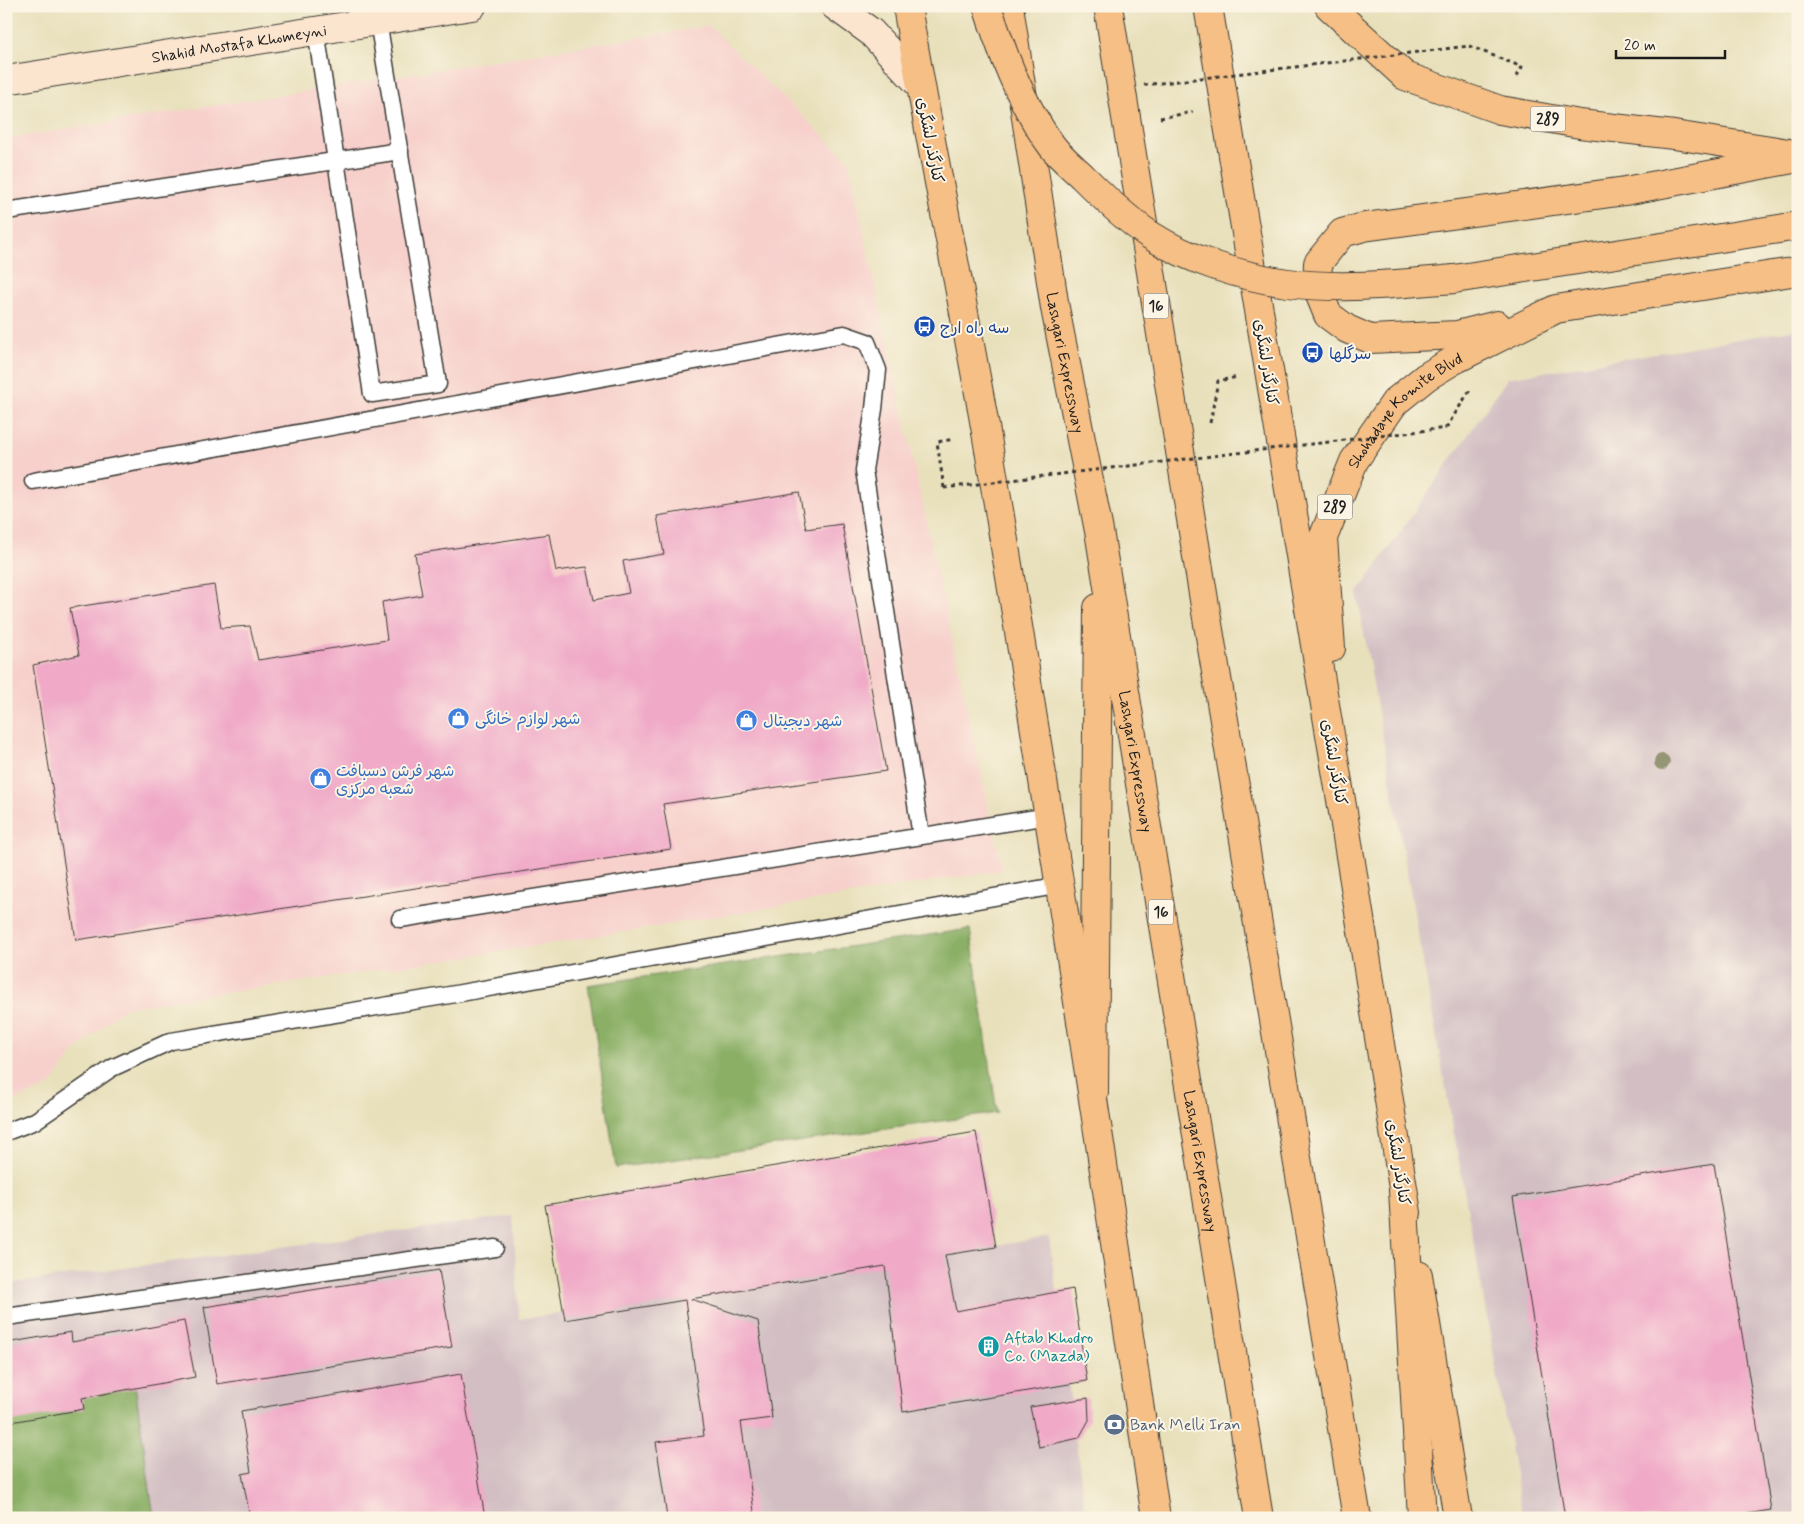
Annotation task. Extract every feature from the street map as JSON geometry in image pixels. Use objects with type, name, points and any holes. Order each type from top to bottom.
[{"type":"main road","name":"Shahid Mostafa Khomeyni","points":[[6,80],[472,6]]},
{"type":"main road","points":[[835,6],[871,32],[920,85]]},
{"type":"main road","name":"کنارگذر لشگری","points":[[908,6],[920,85],[986,433],[1061,885],[1094,1093],[1156,1518]]},
{"type":"main road","points":[[988,6],[1004,60],[1035,121],[1053,148],[1106,199],[1150,235],[1190,255],[1233,270],[1288,283],[1358,287],[1454,279],[1798,226]]},
{"type":"main road","name":"Lashgari Expressway","points":[[1009,6],[1055,308],[1099,531],[1259,1518]]},
{"type":"main road","name":"16","points":[[1108,6],[1203,597],[1357,1518]]},
{"type":"main road","name":"کنارگذر لشگری","points":[[1208,6],[1344,812],[1403,1190],[1458,1518]]},
{"type":"main road","name":"289","points":[[1329,6],[1405,76],[1500,110],[1580,124],[1674,135],[1798,156]]},
{"type":"main road","points":[[1556,309],[1457,335],[1370,339],[1347,329],[1328,315],[1317,288],[1318,263],[1342,233],[1364,227],[1625,191],[1798,156]]},
{"type":"main road","name":"Shohadaye Komite Blvd","points":[[1344,812],[1323,538],[1354,461],[1395,402],[1426,377],[1454,360],[1556,309],[1798,271]]},
{"type":"main road","points":[[1094,1093],[1099,531]]},
{"type":"main road","points":[[1403,1190],[1422,1518]]},
{"type":"lane","points":[[316,31],[372,394],[438,384],[378,21]]},
{"type":"lane","points":[[6,211],[400,151]]},
{"type":"lane","points":[[32,481],[844,334],[867,342],[878,370],[874,410],[864,470],[921,836]]},
{"type":"lane","points":[[400,919],[1049,816]]},
{"type":"lane","points":[[6,1132],[35,1121],[112,1068],[171,1040],[444,996],[1061,885]]},
{"type":"lane","points":[[6,1317],[495,1248]]},
{"type":"path","points":[[1144,85],[1468,46],[1522,67]]},
{"type":"path","points":[[1209,429],[1218,381]]},
{"type":"path","points":[[937,442],[944,488],[1446,428],[1471,388]]},
{"type":"path","points":[[1204,458],[1206,448]]},
{"type":"shaded area","points":[[709,26],[848,160],[1002,870],[492,953],[123,1008],[74,1052],[50,1086],[6,1104],[6,139]]},
{"type":"shaded area","points":[[1798,329],[1798,1518],[1523,1518],[1357,594],[1508,378]]},
{"type":"shaded area","points":[[513,1216],[519,1319],[685,1297],[1049,1237],[1086,1518],[6,1518],[6,1284]]},
{"type":"green space","points":[[970,929],[997,1113],[616,1168],[588,985]]},
{"type":"green space","points":[[133,1371],[154,1518],[6,1518],[6,1388]]},
{"type":"building","name":"شهر لوازم خانگی","points":[[799,492],[806,529],[842,524],[886,771],[663,804],[671,849],[76,940],[33,665],[79,655],[70,608],[214,585],[221,628],[250,626],[258,660],[387,640],[382,602],[422,595],[415,554],[549,534],[556,571],[587,567],[594,600],[629,593],[623,561],[664,554],[657,516]]},
{"type":"building","points":[[976,1132],[996,1247],[945,1255],[956,1311],[1073,1289],[1087,1381],[903,1412],[885,1266],[691,1299],[758,1321],[772,1418],[741,1422],[755,1518],[667,1518],[656,1442],[704,1436],[685,1300],[565,1320],[545,1205]]},
{"type":"building","points":[[1714,1164],[1771,1510],[1722,1518],[1565,1518],[1513,1197]]},
{"type":"building","points":[[439,1270],[452,1347],[217,1384],[204,1307]]},
{"type":"building","points":[[184,1321],[195,1377],[82,1398],[84,1409],[6,1423],[6,1343],[71,1332],[72,1342]]},
{"type":"building","points":[[461,1374],[485,1518],[250,1518],[242,1474],[251,1472],[241,1411]]},
{"type":"building","points":[[1088,1398],[1089,1420],[1079,1438],[1039,1447],[1030,1407]]},
{"type":"place","name":"سه راه ارج","points":[[924,327]]},
{"type":"place","name":"سرگلها","points":[[1313,353]]},
{"type":"place","name":"شهر لوازم خانگی","points":[[459,718]]},
{"type":"place","name":"شهر دیجیتال","points":[[747,720]]},
{"type":"place","name":"شهر فرش دسبافت شعبه مرکزی","points":[[320,779]]},
{"type":"place","name":"Aftab Khodro Co. (Mazda)","points":[[988,1346]]},
{"type":"place","name":"Bank Melli Iran","points":[[1114,1424]]}]
